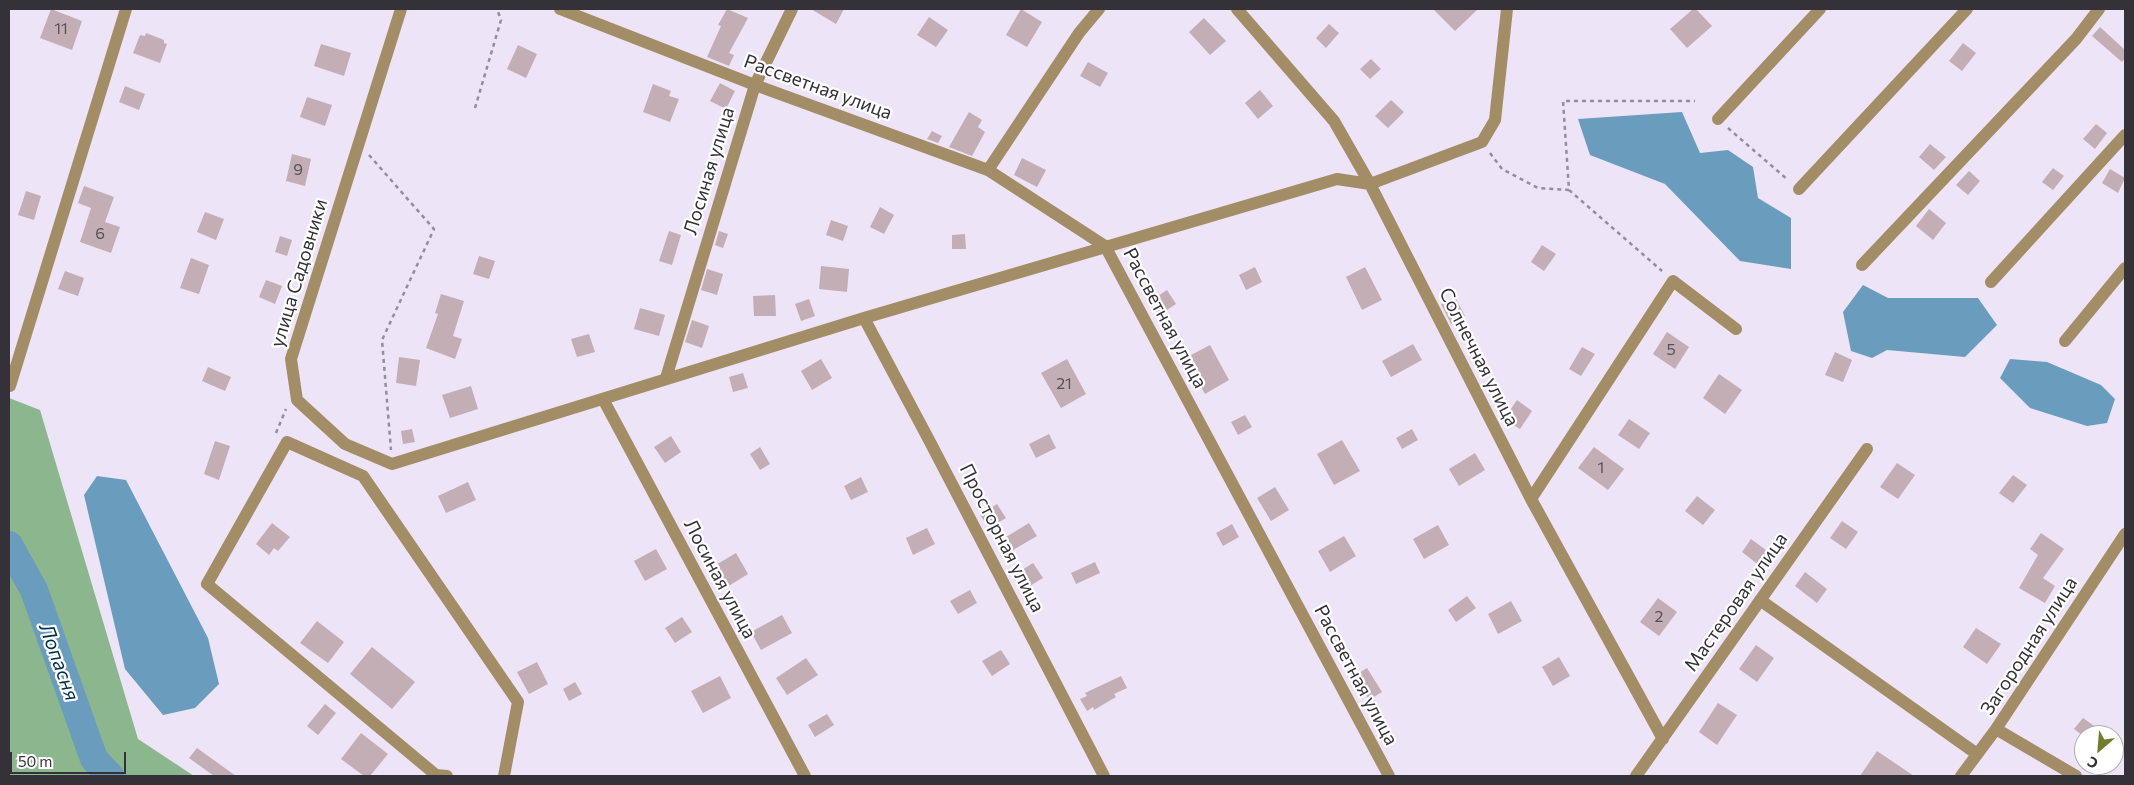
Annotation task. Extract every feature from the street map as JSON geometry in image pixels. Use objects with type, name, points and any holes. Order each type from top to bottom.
[{"type":"street","points":[[10,386],[126,9]]},
{"type":"street","name":"улица Садовники","points":[[392,464],[345,444],[298,400],[291,359],[401,9]]},
{"type":"street","name":"Рассветная улица","points":[[560,9],[755,85],[988,170],[1105,246],[1389,776]]},
{"type":"street","name":"Лосиная улица","points":[[666,378],[755,85],[792,9]]},
{"type":"street","points":[[988,170],[1079,33],[1099,9]]},
{"type":"street","name":"Солнечная улица","points":[[1237,9],[1334,121],[1370,184],[1531,499],[1663,739]]},
{"type":"street","points":[[392,464],[864,318],[1337,179],[1370,184],[1482,142],[1495,120],[1507,9]]},
{"type":"street","points":[[1718,119],[1820,9]]},
{"type":"street","points":[[1799,189],[1967,9]]},
{"type":"street","points":[[1862,266],[2076,39],[2099,9]]},
{"type":"street","points":[[1991,282],[2125,135]]},
{"type":"street","points":[[2065,341],[2125,268]]},
{"type":"street","points":[[1531,499],[1673,281],[1736,329]]},
{"type":"street","name":"Просторная улица","points":[[864,318],[1104,776]]},
{"type":"street","name":"Лосиная улица","points":[[603,399],[805,776]]},
{"type":"street","points":[[447,776],[436,775],[207,584],[287,442],[363,476],[518,702],[504,776]]},
{"type":"street","name":"Мастеровая улица","points":[[1636,776],[1867,449]]},
{"type":"street","name":"Загородная улица","points":[[1962,776],[1996,729],[2125,534]]},
{"type":"street","points":[[1760,600],[1977,754]]},
{"type":"street","points":[[1996,729],[2076,776]]},
{"type":"path","points":[[475,108],[501,20],[497,9]]},
{"type":"path","points":[[1570,190],[1563,101],[1695,101]]},
{"type":"path","points":[[1718,119],[1799,189]]},
{"type":"path","points":[[1482,142],[1502,169],[1538,188],[1570,190],[1673,281]]},
{"type":"path","points":[[359,144],[434,229],[382,340],[392,464]]},
{"type":"green space","points":[[9,398],[40,410],[138,739],[194,776],[9,776]]},
{"type":"water","points":[[1682,112],[1700,153],[1728,150],[1753,167],[1758,198],[1791,218],[1791,269],[1740,261],[1665,184],[1590,155],[1578,119]]},
{"type":"water","points":[[1863,285],[1888,298],[1978,298],[1997,325],[1965,357],[1887,350],[1872,358],[1851,351],[1843,312]]},
{"type":"water","points":[[2010,359],[2047,362],[2101,385],[2115,399],[2107,423],[2087,426],[2030,408],[2000,378]]},
{"type":"water","points":[[97,476],[126,480],[208,638],[219,684],[195,708],[163,715],[125,669],[84,495]]},
{"type":"building","points":[[51,9],[82,21],[72,50],[40,38]]},
{"type":"building","points":[[727,9],[748,18],[729,53],[734,55],[729,66],[707,57],[721,26],[718,25]]},
{"type":"building","points":[[811,9],[844,9],[836,24]]},
{"type":"building","points":[[1021,9],[1042,22],[1027,47],[1006,35]]},
{"type":"building","points":[[1433,9],[1478,9],[1455,31]]},
{"type":"building","points":[[1693,9],[1696,9],[1712,26],[1687,48],[1670,29]]},
{"type":"building","points":[[929,17],[948,30],[936,47],[917,35]]},
{"type":"building","points":[[1204,18],[1226,41],[1210,55],[1189,32]]},
{"type":"building","points":[[1329,24],[1339,33],[1326,48],[1316,38]]},
{"type":"building","points":[[2100,27],[2125,50],[2125,58],[2122,62],[2092,36]]},
{"type":"building","points":[[146,33],[164,40],[164,43],[167,44],[160,63],[133,53],[140,35],[145,36]]},
{"type":"building","points":[[1963,43],[1976,53],[1962,71],[1949,61]]},
{"type":"building","points":[[321,44],[351,53],[344,76],[314,66]]},
{"type":"building","points":[[518,45],[537,54],[526,78],[507,69]]},
{"type":"building","points":[[1371,59],[1381,69],[1370,79],[1360,69]]},
{"type":"building","points":[[1088,62],[1108,73],[1100,87],[1080,76]]},
{"type":"building","points":[[720,83],[735,91],[726,109],[710,101]]},
{"type":"building","points":[[653,84],[671,91],[669,96],[679,99],[670,122],[643,112]]},
{"type":"building","points":[[125,86],[145,94],[139,110],[119,102]]},
{"type":"building","points":[[1260,90],[1273,106],[1258,119],[1245,103]]},
{"type":"building","points":[[307,97],[332,105],[325,126],[300,117]]},
{"type":"building","points":[[1391,100],[1404,112],[1388,128],[1375,116]]},
{"type":"building","points":[[969,112],[982,120],[978,127],[985,132],[972,156],[949,147]]},
{"type":"building","points":[[2096,124],[2107,133],[2095,149],[2083,139]]},
{"type":"building","points":[[932,131],[942,136],[938,143],[927,139]]},
{"type":"building","points":[[1930,144],[1946,157],[1934,170],[1919,157]]},
{"type":"building","points":[[292,154],[311,159],[305,186],[286,181]]},
{"type":"building","points":[[1022,158],[1046,170],[1037,187],[1014,175]]},
{"type":"building","points":[[2053,168],[2064,176],[2053,190],[2042,182]]},
{"type":"building","points":[[2110,169],[2125,178],[2118,193],[2102,183]]},
{"type":"building","points":[[1969,171],[1980,181],[1968,195],[1956,185]]},
{"type":"building","points":[[84,186],[114,197],[105,222],[120,227],[111,253],[80,242],[91,208],[78,203]]},
{"type":"building","points":[[26,191],[41,196],[34,220],[18,215]]},
{"type":"building","points":[[880,207],[894,215],[884,234],[870,227]]},
{"type":"building","points":[[1929,209],[1946,223],[1933,240],[1916,226]]},
{"type":"building","points":[[205,212],[224,219],[216,240],[197,232]]},
{"type":"building","points":[[831,220],[848,226],[843,241],[826,235]]},
{"type":"building","points":[[669,231],[681,235],[672,265],[659,261]]},
{"type":"building","points":[[719,231],[728,234],[723,248],[715,245]]},
{"type":"building","points":[[965,234],[966,249],[952,249],[952,235]]},
{"type":"building","points":[[280,236],[292,240],[287,256],[275,252]]},
{"type":"building","points":[[1542,245],[1556,254],[1544,271],[1531,262]]},
{"type":"building","points":[[479,256],[495,261],[489,279],[473,274]]},
{"type":"building","points":[[191,258],[209,265],[199,294],[180,288]]},
{"type":"building","points":[[821,266],[849,269],[847,292],[819,289]]},
{"type":"building","points":[[1255,267],[1262,282],[1246,290],[1239,275]]},
{"type":"building","points":[[1365,267],[1382,300],[1362,310],[1346,277]]},
{"type":"building","points":[[707,269],[723,274],[717,295],[701,290]]},
{"type":"building","points":[[65,271],[84,278],[78,296],[58,289]]},
{"type":"building","points":[[266,280],[282,286],[275,304],[259,297]]},
{"type":"building","points":[[1167,290],[1176,304],[1158,316],[1149,302]]},
{"type":"building","points":[[441,294],[464,301],[453,336],[462,339],[455,359],[426,348],[438,314],[435,313]]},
{"type":"building","points":[[775,295],[776,316],[754,316],[753,296]]},
{"type":"building","points":[[1455,297],[1465,316],[1451,324],[1441,304]]},
{"type":"building","points":[[809,299],[815,316],[801,321],[795,304]]},
{"type":"building","points":[[640,308],[665,315],[659,336],[634,329]]},
{"type":"building","points":[[692,320],[709,326],[702,348],[685,342]]},
{"type":"building","points":[[1667,332],[1689,347],[1675,369],[1653,354]]},
{"type":"building","points":[[589,334],[595,352],[577,357],[571,339]]},
{"type":"building","points":[[1413,344],[1422,360],[1391,377],[1382,361]]},
{"type":"building","points":[[1210,345],[1229,380],[1205,394],[1189,365],[1194,362],[1191,355]]},
{"type":"building","points":[[1582,347],[1595,354],[1581,376],[1569,369]]},
{"type":"building","points":[[1835,352],[1852,360],[1843,382],[1825,375]]},
{"type":"building","points":[[399,357],[420,360],[416,386],[396,383]]},
{"type":"building","points":[[821,359],[832,378],[812,390],[801,371]]},
{"type":"building","points":[[1067,359],[1086,394],[1061,408],[1041,373]]},
{"type":"building","points":[[208,367],[231,377],[225,391],[202,381]]},
{"type":"building","points":[[743,373],[748,388],[733,392],[729,377]]},
{"type":"building","points":[[1719,374],[1742,390],[1725,414],[1703,398]]},
{"type":"building","points":[[471,386],[478,409],[450,418],[442,395]]},
{"type":"building","points":[[1517,400],[1532,411],[1520,429],[1504,419]]},
{"type":"building","points":[[1245,415],[1252,427],[1238,435],[1231,422]]},
{"type":"building","points":[[1629,419],[1650,433],[1639,449],[1618,435]]},
{"type":"building","points":[[412,429],[415,442],[403,444],[401,431]]},
{"type":"building","points":[[1412,429],[1418,440],[1402,449],[1396,438]]},
{"type":"building","points":[[1049,434],[1056,448],[1036,458],[1029,444]]},
{"type":"building","points":[[671,436],[681,452],[665,463],[654,447]]},
{"type":"building","points":[[1342,440],[1360,471],[1334,485],[1317,454]]},
{"type":"building","points":[[215,441],[230,446],[219,480],[204,474]]},
{"type":"building","points":[[760,447],[770,464],[760,470],[750,454]]},
{"type":"building","points":[[1594,447],[1624,469],[1608,490],[1578,468]]},
{"type":"building","points":[[1475,453],[1485,470],[1459,486],[1449,469]]},
{"type":"building","points":[[1897,463],[1915,475],[1898,499],[1880,487]]},
{"type":"building","points":[[2013,475],[2027,485],[2013,503],[1999,493]]},
{"type":"building","points":[[861,477],[868,492],[851,500],[844,486]]},
{"type":"building","points":[[468,482],[476,500],[446,513],[438,496]]},
{"type":"building","points":[[1275,487],[1289,510],[1271,521],[1257,498]]},
{"type":"building","points":[[1697,496],[1715,510],[1703,525],[1685,511]]},
{"type":"building","points":[[997,504],[1006,518],[989,528],[980,515]]},
{"type":"building","points":[[1842,521],[1858,532],[1846,549],[1830,538]]},
{"type":"building","points":[[272,523],[290,537],[278,551],[274,548],[269,555],[256,544]]},
{"type":"building","points":[[1029,523],[1037,536],[1013,550],[1006,537]]},
{"type":"building","points":[[1232,524],[1239,537],[1223,546],[1216,533]]},
{"type":"building","points":[[1438,525],[1449,545],[1424,559],[1413,539]]},
{"type":"building","points":[[927,528],[935,544],[913,555],[906,538]]},
{"type":"building","points":[[2041,533],[2064,549],[2043,578],[2055,586],[2045,603],[2019,588],[2038,555],[2030,549]]},
{"type":"building","points":[[1344,536],[1356,556],[1330,572],[1318,551]]},
{"type":"building","points":[[1751,539],[1770,553],[1760,566],[1742,552]]},
{"type":"building","points":[[656,549],[667,569],[645,581],[634,561]]},
{"type":"building","points":[[736,553],[748,574],[727,587],[714,566]]},
{"type":"building","points":[[1095,562],[1100,573],[1076,584],[1071,573]]},
{"type":"building","points":[[1033,563],[1043,578],[1023,590],[1014,575]]},
{"type":"building","points":[[1805,572],[1827,589],[1817,603],[1795,586]]},
{"type":"building","points":[[970,590],[977,603],[958,614],[950,601]]},
{"type":"building","points":[[1467,596],[1476,608],[1456,622],[1448,610]]},
{"type":"building","points":[[1658,598],[1677,612],[1659,636],[1640,622]]},
{"type":"building","points":[[1511,601],[1522,621],[1498,634],[1488,614]]},
{"type":"building","points":[[782,615],[792,633],[761,650],[751,632]]},
{"type":"building","points":[[682,617],[692,632],[675,643],[665,628]]},
{"type":"building","points":[[317,621],[344,642],[328,663],[300,643]]},
{"type":"building","points":[[1976,628],[2001,644],[1987,664],[1963,647]]},
{"type":"building","points":[[1756,645],[1774,658],[1757,682],[1739,669]]},
{"type":"building","points":[[372,647],[415,682],[392,709],[350,674]]},
{"type":"building","points":[[1001,650],[1010,664],[992,676],[982,661]]},
{"type":"building","points":[[1559,657],[1570,676],[1553,686],[1542,667]]},
{"type":"building","points":[[806,658],[818,675],[787,695],[776,678]]},
{"type":"building","points":[[537,662],[548,684],[529,694],[517,672]]},
{"type":"building","points":[[1367,668],[1382,692],[1369,700],[1354,676]]},
{"type":"building","points":[[720,676],[731,698],[703,713],[691,691]]},
{"type":"building","points":[[1121,676],[1127,688],[1114,694],[1116,697],[1094,710],[1093,707],[1087,711],[1080,699],[1087,696],[1085,693]]},
{"type":"building","points":[[575,682],[582,694],[569,701],[563,689]]},
{"type":"building","points":[[1718,703],[1737,715],[1717,745],[1699,732]]},
{"type":"building","points":[[325,704],[336,713],[318,735],[307,726]]},
{"type":"building","points":[[827,714],[834,725],[815,737],[808,725]]},
{"type":"building","points":[[2083,718],[2093,725],[2077,725]]},
{"type":"building","points":[[361,733],[388,754],[370,776],[364,776],[341,759]]},
{"type":"building","points":[[197,748],[236,776],[214,776],[189,758]]},
{"type":"building","points":[[1877,751],[1914,776],[1860,776]]},
{"type":"waterway","name":"Лопасня","points":[[9,545],[34,590],[94,759],[110,776]]}]
